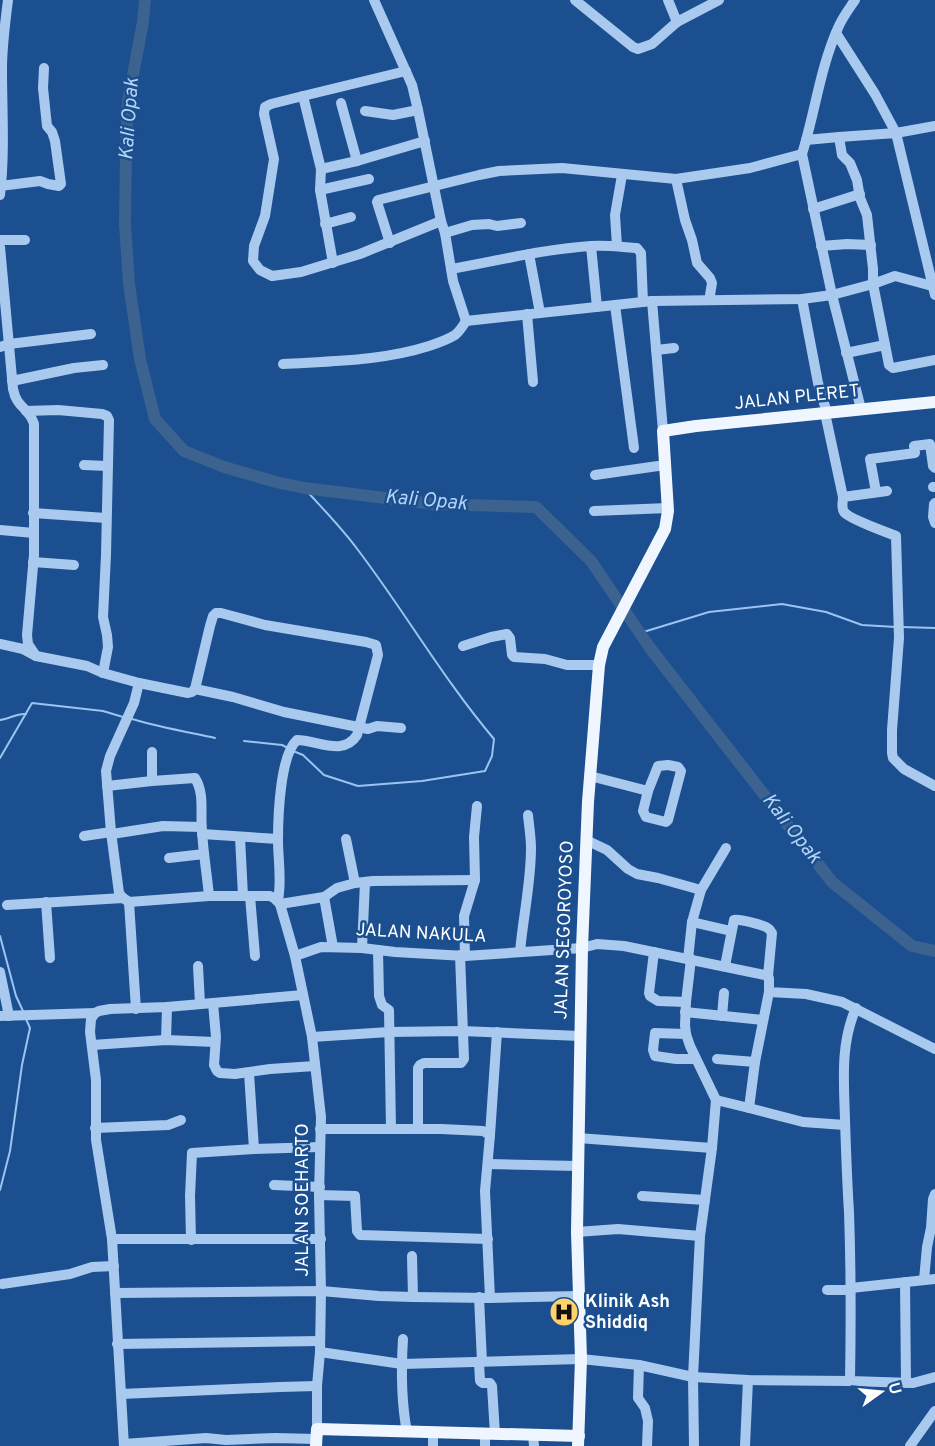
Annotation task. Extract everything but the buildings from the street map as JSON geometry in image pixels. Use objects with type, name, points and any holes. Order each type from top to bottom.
[{"type":"main road","name":"JALAN PLERET","points":[[663,431],[935,402]]},
{"type":"main road","name":"JALAN SEGOROYOSO","points":[[578,1441],[581,1359],[577,1232],[582,948],[586,840],[599,665],[603,647],[665,529],[668,508],[663,431]]},
{"type":"main road","points":[[316,1438],[433,1432],[488,1438],[578,1441]]},
{"type":"street","points":[[8,0],[3,17],[1,68],[3,155],[0,189],[40,181],[54,186],[61,184],[55,141],[47,126],[43,88],[44,68]]},
{"type":"street","points":[[283,364],[378,358],[406,353],[446,340],[461,330],[466,321],[453,282],[445,233],[412,85],[374,0]]},
{"type":"street","points":[[575,0],[638,49],[652,44],[677,22],[712,2]]},
{"type":"street","points":[[668,0],[677,22]]},
{"type":"street","points":[[855,0],[839,25],[820,79],[802,154],[832,296],[861,409]]},
{"type":"street","points":[[836,33],[875,94],[896,133],[934,290]]},
{"type":"street","points":[[406,71],[271,104],[264,108],[274,159],[265,216],[254,246],[253,261],[255,266],[264,273],[277,276],[301,272],[360,255],[441,221]]},
{"type":"street","points":[[303,96],[321,169],[320,190],[333,263]]},
{"type":"street","points":[[341,103],[357,161]]},
{"type":"street","points":[[365,111],[393,115],[418,110]]},
{"type":"street","points":[[806,140],[896,133],[935,126]]},
{"type":"street","points":[[839,137],[842,155],[850,164],[857,180],[867,215],[873,284],[889,365],[893,368],[935,360]]},
{"type":"street","points":[[321,169],[425,141]]},
{"type":"street","points":[[390,243],[378,200],[479,175],[499,171],[562,168],[676,179],[750,168],[802,154]]},
{"type":"street","points":[[617,246],[615,215],[622,175]]},
{"type":"street","points":[[320,190],[369,179]]},
{"type":"street","points":[[676,179],[697,263],[712,283],[711,300]]},
{"type":"street","points":[[813,208],[860,194]]},
{"type":"street","points":[[325,224],[351,217]]},
{"type":"street","points":[[445,233],[472,225],[498,226],[521,223]]},
{"type":"street","points":[[0,240],[25,240]]},
{"type":"street","points":[[821,246],[871,245]]},
{"type":"street","points":[[591,246],[597,307]]},
{"type":"street","points":[[451,269],[529,254],[591,246],[638,248],[656,350],[663,431]]},
{"type":"street","points":[[0,247],[5,346],[15,398],[33,420],[34,428],[34,533],[27,635],[28,644],[36,656]]},
{"type":"street","points":[[529,254],[540,313]]},
{"type":"street","points":[[466,321],[647,301],[802,299],[832,296],[895,276],[934,290]]},
{"type":"street","points":[[802,299],[843,497],[842,508],[847,515],[896,536],[899,638],[892,730],[893,758],[904,769],[935,786]]},
{"type":"street","points":[[615,305],[634,448]]},
{"type":"street","points":[[527,314],[533,382]]},
{"type":"street","points":[[5,346],[91,334]]},
{"type":"street","points":[[846,353],[885,345]]},
{"type":"street","points":[[656,350],[674,348]]},
{"type":"street","points":[[12,381],[74,368],[103,365]]},
{"type":"street","points":[[26,411],[58,410],[102,414],[109,420],[103,617],[108,646],[103,673]]},
{"type":"street","points":[[843,497],[882,491],[870,459],[915,453],[914,446],[930,444],[935,468]]},
{"type":"street","points":[[84,465],[107,466]]},
{"type":"street","points":[[595,475],[665,465]]},
{"type":"street","points":[[934,519],[935,503]]},
{"type":"street","points":[[594,511],[668,508]]},
{"type":"street","points":[[33,513],[106,518]]},
{"type":"street","points":[[0,530],[34,533]]},
{"type":"street","points":[[33,562],[74,565]]},
{"type":"street","points":[[0,644],[23,649],[36,656],[87,666],[139,683],[188,693],[195,689],[213,616],[216,613],[265,625],[366,642],[376,645],[378,655],[359,727]]},
{"type":"street","points":[[463,646],[507,634],[514,657],[545,659],[567,665],[599,665]]},
{"type":"street","points":[[136,1009],[126,900],[119,893],[106,771],[119,733],[134,703],[139,683]]},
{"type":"street","points":[[195,689],[284,712],[359,727],[370,729],[379,726],[401,729]]},
{"type":"street","name":"JALAN SOEHARTO","points":[[316,1438],[321,1291],[321,1118],[312,1037],[295,956],[279,902],[278,839],[282,780],[294,742],[300,740],[323,746],[341,747],[354,740],[359,727]]},
{"type":"street","points":[[152,752],[152,781]]},
{"type":"street","points":[[658,766],[678,767],[681,771],[666,822],[646,817],[644,811],[648,791],[658,766]]},
{"type":"street","points":[[590,776],[648,791]]},
{"type":"street","points":[[107,786],[195,778],[200,790],[209,896]]},
{"type":"street","points":[[418,1129],[418,1068],[420,1065],[463,1062],[464,916],[475,880],[474,837],[477,806]]},
{"type":"street","points":[[520,952],[531,854],[528,815]]},
{"type":"street","points":[[84,836],[163,826],[240,837],[278,839]]},
{"type":"street","points":[[240,837],[255,956]]},
{"type":"street","points":[[346,838],[360,882],[362,948]]},
{"type":"street","points":[[586,840],[607,850],[637,874],[701,890]]},
{"type":"street","points":[[694,1446],[693,1377],[700,1236],[716,1100],[686,1034],[685,1007],[692,922],[701,890],[726,848]]},
{"type":"street","points":[[169,858],[204,854]]},
{"type":"street","points":[[7,905],[209,896],[270,896],[279,902],[324,897],[338,888],[360,882],[475,880]]},
{"type":"street","points":[[324,897],[333,947]]},
{"type":"street","points":[[46,902],[50,958]]},
{"type":"street","points":[[725,966],[734,920],[771,930],[769,992],[755,1062],[749,1108]]},
{"type":"street","points":[[692,922],[732,931]]},
{"type":"street","name":"JALAN NAKULA","points":[[295,956],[321,947],[462,956],[582,948],[606,944],[624,945],[768,976]]},
{"type":"street","points":[[378,950],[379,998],[382,1005],[389,1010],[391,1129]]},
{"type":"street","points":[[654,952],[650,996],[658,1001],[722,1017],[763,1020]]},
{"type":"street","points":[[198,966],[200,1004]]},
{"type":"street","points":[[0,972],[8,1016],[95,1013],[105,1010],[303,995]]},
{"type":"street","points":[[769,992],[806,994],[842,1002],[935,1049]]},
{"type":"street","points":[[722,1017],[724,993]]},
{"type":"street","points":[[213,1003],[216,1037],[214,1065],[217,1071],[232,1074],[315,1066]]},
{"type":"street","points":[[166,1040],[167,1007]]},
{"type":"street","points":[[850,1381],[850,1289],[844,1079],[845,1042],[849,1023],[856,1008]]},
{"type":"street","points":[[95,1013],[91,1019],[90,1032],[96,1080],[95,1128],[112,1239],[124,1445],[206,1438],[226,1440],[316,1438]]},
{"type":"street","points":[[312,1037],[389,1032],[462,1031],[580,1036]]},
{"type":"street","points":[[488,1438],[492,1386],[490,1383],[480,1381],[480,1362],[488,1239],[485,1191],[497,1032]]},
{"type":"street","points":[[686,1034],[655,1033],[653,1050],[655,1056],[696,1059]]},
{"type":"street","points":[[92,1045],[166,1040],[215,1042]]},
{"type":"street","points":[[717,1059],[755,1062]]},
{"type":"street","points":[[249,1073],[254,1149]]},
{"type":"street","points":[[716,1100],[803,1122],[845,1125]]},
{"type":"street","points":[[95,1128],[168,1125],[181,1120]]},
{"type":"street","points":[[320,1129],[483,1131],[490,1135]]},
{"type":"street","points":[[578,1138],[712,1148]]},
{"type":"street","points":[[191,1240],[192,1153],[320,1147]]},
{"type":"street","points":[[488,1164],[578,1166]]},
{"type":"street","points":[[274,1185],[355,1196],[357,1231],[360,1235],[488,1239]]},
{"type":"street","points":[[827,1290],[929,1280],[927,1247],[935,1194]]},
{"type":"street","points":[[642,1196],[705,1200]]},
{"type":"street","points":[[577,1232],[618,1228],[700,1236]]},
{"type":"street","points":[[112,1239],[321,1239]]},
{"type":"street","points":[[412,1256],[413,1297]]},
{"type":"street","points":[[2,1284],[70,1274],[92,1267],[114,1266]]},
{"type":"street","points":[[905,1282],[906,1383]]},
{"type":"street","points":[[115,1293],[321,1291],[413,1297],[579,1296]]},
{"type":"street","points":[[403,1339],[403,1410],[407,1432]]},
{"type":"street","points":[[117,1344],[320,1341]]},
{"type":"street","points":[[320,1352],[402,1364],[581,1359],[639,1365],[693,1377],[748,1380],[913,1383],[935,1377]]},
{"type":"street","points":[[639,1365],[638,1398],[645,1408],[648,1421],[647,1446]]},
{"type":"street","points":[[745,1446],[748,1380]]},
{"type":"street","points":[[121,1394],[317,1386]]},
{"type":"street","points":[[910,1446],[935,1411]]},
{"type":"street","points":[[433,1432],[433,1446]]},
{"type":"waterway","name":"Kali Opak","points":[[145,0],[128,101],[125,224],[129,284],[140,359],[155,419],[184,451],[224,467],[276,482],[304,488],[434,504],[536,507],[591,561],[650,648],[832,882],[912,946],[935,951]]},
{"type":"waterway","points":[[293,751],[303,755],[324,775],[358,786],[422,781],[485,771],[492,756],[494,739],[458,693],[352,542],[304,488]]},
{"type":"waterway","points":[[640,633],[709,612],[782,604],[826,612],[862,625],[896,627]]},
{"type":"waterway","points":[[902,627],[935,628]]},
{"type":"waterway","points":[[0,758],[32,703],[103,711],[123,717]]},
{"type":"waterway","points":[[0,720],[26,714]]},
{"type":"waterway","points":[[132,719],[215,738]]},
{"type":"waterway","points":[[244,741],[282,745],[288,748]]},
{"type":"waterway","points":[[0,936],[16,996],[23,1011]]},
{"type":"waterway","points":[[0,1190],[10,1151],[22,1065],[30,1028],[26,1019]]},
{"type":"place","name":"Klinik Ash Shiddiq","points":[[564,1312]]}]
